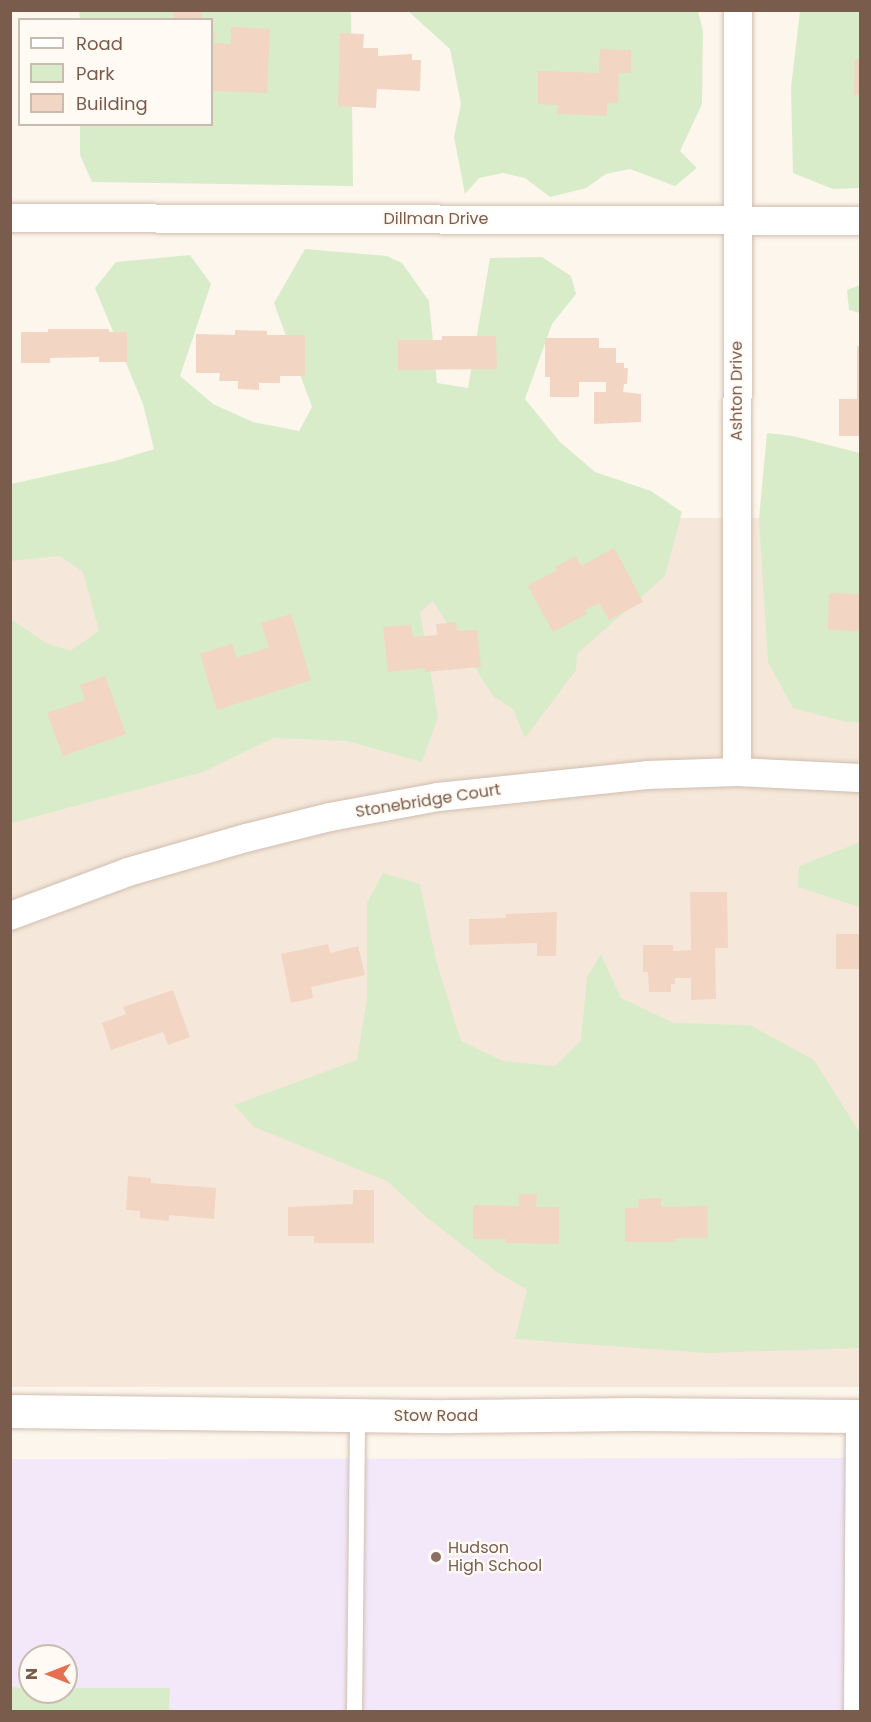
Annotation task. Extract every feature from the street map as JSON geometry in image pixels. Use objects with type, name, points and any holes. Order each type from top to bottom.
[{"type":"street","name":"Ashton Drive","points":[[737,772],[738,10]]},
{"type":"street","name":"Dillman Drive","points":[[10,218],[861,221]]},
{"type":"street","name":"Stonebridge Court","points":[[10,916],[128,872],[246,837],[330,817],[505,788],[647,775],[737,772],[861,778]]},
{"type":"street","name":"Stow Road","points":[[10,1411],[357,1415],[857,1416]]},
{"type":"lane","points":[[354,1712],[357,1415]]},
{"type":"lane","points":[[851,1712],[857,1416]]},
{"type":"shaded area","points":[[10,518],[860,518],[860,1387],[10,1387]]},
{"type":"shaded area","name":"Hudson High School","points":[[860,1458],[860,1711],[160,1711],[160,1689],[78,1688],[78,1644],[18,1644],[18,1687],[11,1687],[11,1459]]},
{"type":"green space","points":[[79,11],[351,11],[353,186],[92,182],[80,155],[80,126],[213,126],[213,18],[80,18]]},
{"type":"green space","points":[[408,11],[698,11],[703,31],[702,104],[680,151],[697,168],[675,186],[630,169],[606,174],[586,188],[550,197],[525,178],[503,173],[479,178],[465,194],[454,137],[461,104],[450,49]]},
{"type":"green space","points":[[800,11],[860,11],[860,188],[833,189],[793,173],[791,88]]},
{"type":"green space","points":[[305,249],[387,256],[402,263],[429,301],[437,383],[468,388],[490,258],[542,257],[571,276],[576,294],[552,324],[525,399],[560,442],[595,472],[651,491],[682,512],[665,576],[577,654],[576,670],[525,738],[513,709],[493,696],[433,601],[420,612],[438,717],[422,762],[347,741],[273,738],[203,772],[11,823],[11,619],[46,643],[70,651],[99,631],[83,572],[60,556],[11,561],[11,484],[115,461],[154,449],[143,404],[95,288],[116,262],[190,255],[211,284],[180,376],[213,404],[253,422],[299,431],[312,407],[274,303]]},
{"type":"green space","points":[[860,285],[860,313],[849,310],[847,290]]},
{"type":"green space","points":[[767,433],[793,436],[860,453],[860,722],[846,722],[793,708],[768,662],[759,519]]},
{"type":"green space","points":[[860,842],[860,907],[798,887],[799,866]]},
{"type":"green space","points":[[383,873],[420,884],[436,960],[461,1041],[503,1061],[555,1066],[581,1040],[587,977],[601,954],[621,998],[674,1023],[750,1025],[814,1060],[860,1133],[860,1348],[706,1353],[515,1339],[527,1290],[497,1272],[425,1216],[387,1181],[254,1127],[234,1105],[357,1060],[367,999],[367,903]]},
{"type":"green space","points":[[11,1687],[18,1687],[18,1704],[78,1704],[78,1688],[170,1688],[169,1711],[11,1711]]},
{"type":"building","points":[[174,10],[202,11],[202,18],[174,18]]},
{"type":"building","points":[[231,27],[270,29],[267,93],[213,91],[213,32],[215,32],[214,43],[231,44]]},
{"type":"building","points":[[340,33],[364,34],[363,48],[378,48],[378,56],[412,54],[412,60],[421,60],[420,91],[377,89],[376,108],[338,106]]},
{"type":"building","points":[[600,49],[631,50],[631,73],[619,73],[618,103],[607,103],[607,116],[557,114],[558,105],[538,104],[538,71],[599,73]]},
{"type":"building","points":[[855,59],[860,59],[860,95],[854,95]]},
{"type":"building","points":[[48,329],[109,329],[109,332],[127,332],[127,362],[99,362],[99,357],[50,358],[50,363],[21,363],[21,332],[48,332]]},
{"type":"building","points":[[235,330],[267,331],[267,335],[305,335],[305,376],[280,376],[280,383],[259,383],[259,390],[238,389],[238,381],[219,381],[220,373],[196,373],[196,334],[235,335]]},
{"type":"building","points":[[442,336],[496,336],[497,369],[398,370],[398,340],[442,340]]},
{"type":"building","points":[[545,338],[599,338],[599,348],[616,348],[616,363],[624,363],[624,368],[628,368],[627,384],[624,384],[623,392],[641,394],[641,422],[594,424],[594,392],[606,392],[606,382],[579,382],[579,397],[550,397],[550,377],[545,377]]},
{"type":"building","points":[[857,346],[860,346],[860,436],[839,436],[839,399],[857,399]]},
{"type":"building","points":[[614,548],[643,602],[609,620],[599,603],[585,610],[587,614],[553,632],[528,586],[557,570],[555,567],[576,556],[581,566]]},
{"type":"building","points":[[829,593],[860,594],[859,631],[828,630]]},
{"type":"building","points":[[291,614],[311,680],[217,710],[200,654],[232,644],[237,658],[269,647],[261,623]]},
{"type":"building","points":[[456,622],[457,631],[477,630],[481,667],[425,672],[425,668],[388,672],[383,627],[411,625],[413,637],[437,635],[436,624]]},
{"type":"building","points":[[105,676],[126,734],[63,756],[47,713],[85,700],[80,685]]},
{"type":"building","points":[[690,892],[727,892],[728,948],[715,948],[716,999],[691,1000],[691,978],[675,978],[675,984],[671,984],[671,992],[649,992],[648,972],[643,972],[643,945],[673,945],[673,951],[691,950]]},
{"type":"building","points":[[557,912],[556,956],[537,956],[537,943],[469,945],[469,919],[506,918],[506,914]]},
{"type":"building","points":[[836,934],[860,934],[860,969],[836,969]]},
{"type":"building","points":[[328,944],[330,953],[358,946],[365,975],[311,987],[313,998],[291,1003],[281,954]]},
{"type":"building","points":[[173,990],[190,1037],[168,1045],[163,1032],[111,1050],[102,1023],[126,1014],[123,1007]]},
{"type":"building","points":[[128,1176],[151,1178],[151,1183],[216,1188],[214,1219],[169,1215],[169,1221],[140,1218],[140,1211],[126,1210]]},
{"type":"building","points":[[353,1190],[374,1190],[374,1243],[314,1243],[314,1236],[288,1236],[288,1207],[353,1204]]},
{"type":"building","points":[[519,1194],[537,1194],[536,1207],[559,1207],[559,1244],[506,1243],[506,1239],[473,1239],[473,1205],[519,1206]]},
{"type":"building","points":[[661,1198],[661,1207],[707,1206],[708,1238],[675,1238],[675,1242],[625,1242],[625,1208],[639,1208],[638,1199]]},
{"type":"place","name":"Hudson High School","points":[[436,1557]]}]
